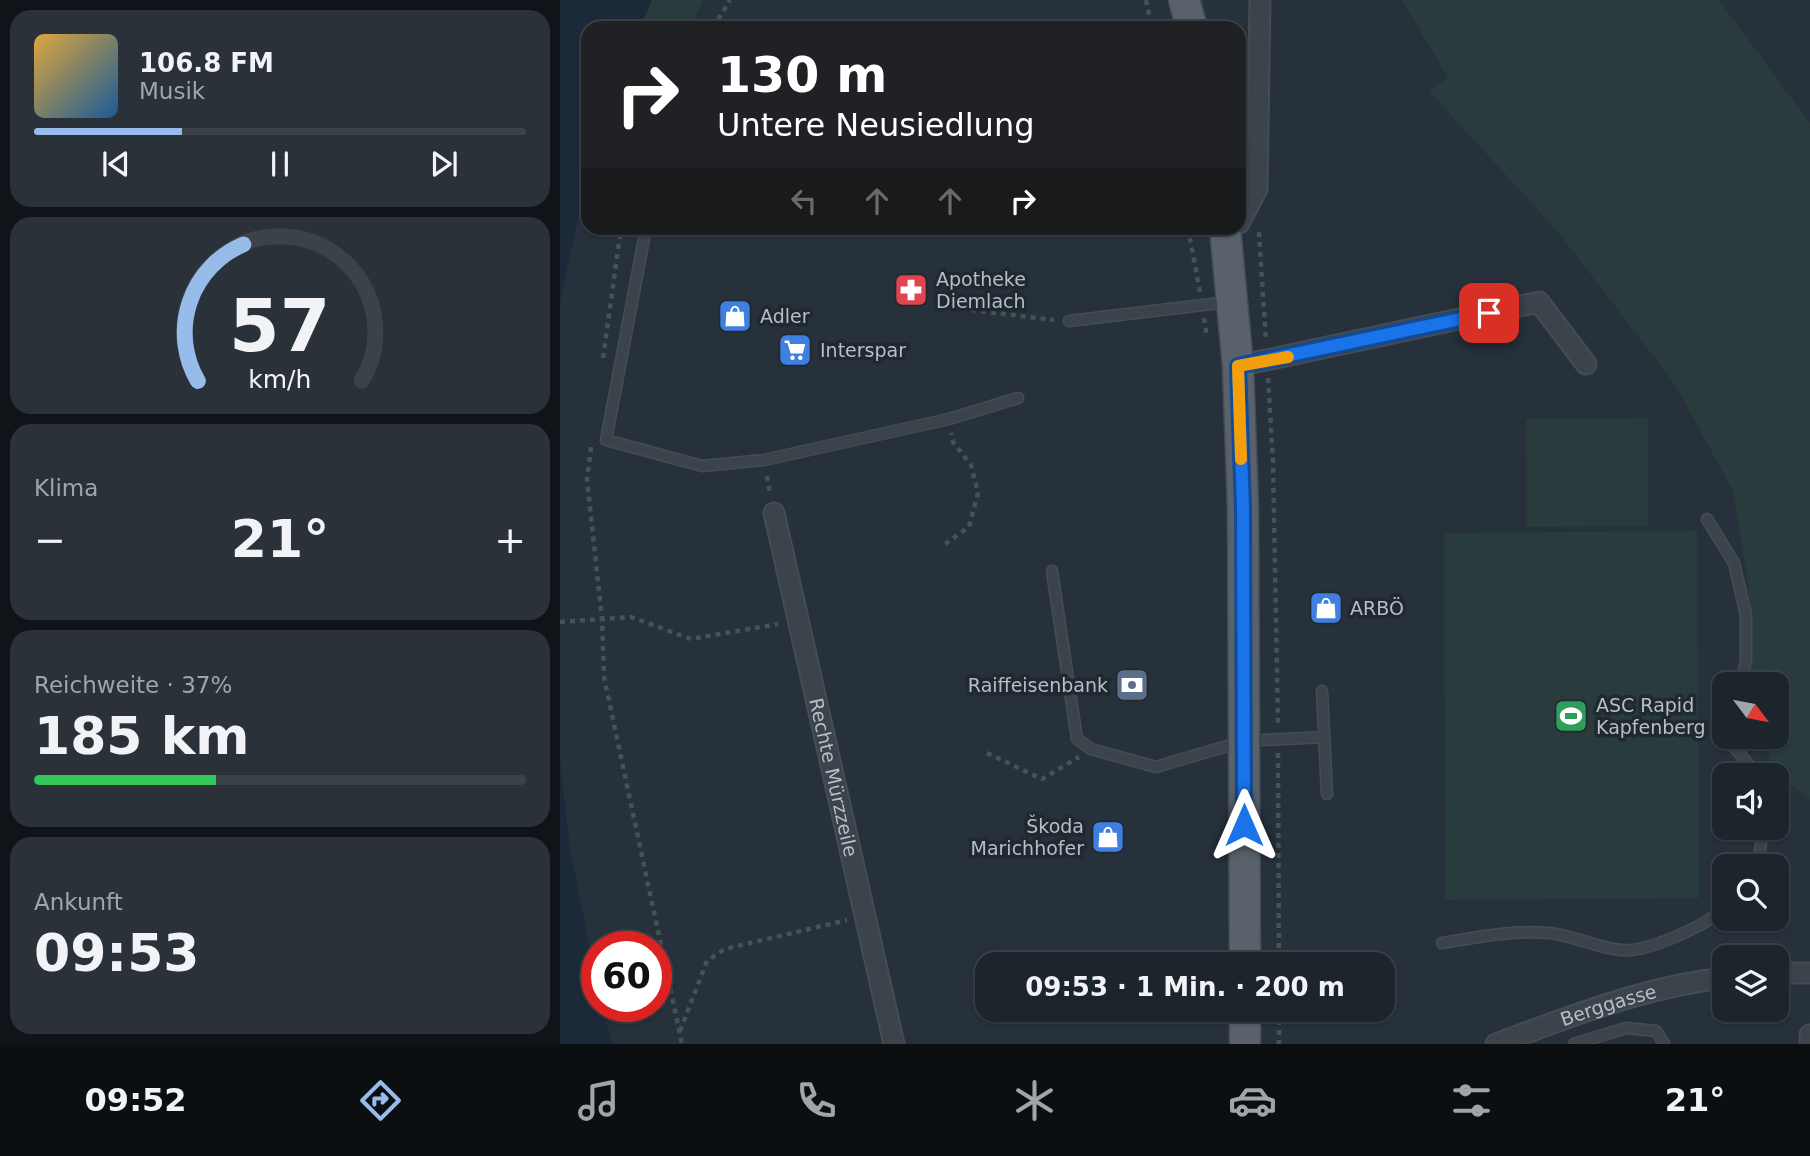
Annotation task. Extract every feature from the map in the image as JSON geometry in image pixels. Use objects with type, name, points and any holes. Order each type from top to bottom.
[{"type":"main road","points":[[1184,0],[1190,21]]},
{"type":"main road","points":[[1232,235],[1233,301],[1253,364],[1243,508],[1245,952]]},
{"type":"main road","points":[[1245,1022],[1245,1044]]},
{"type":"street","points":[[1246,207],[1257,189],[1260,0]]},
{"type":"street","points":[[1253,364],[1539,302],[1586,364]]},
{"type":"street","name":"Rechte Mürzzeile","points":[[774,513],[894,1044]]},
{"type":"street","points":[[1789,973],[1810,974]]},
{"type":"street","name":"Berggasse","points":[[1496,1044],[1584,1011],[1681,983],[1712,979]]},
{"type":"street","points":[[1810,1035],[1810,1044]]},
{"type":"lane","points":[[645,235],[606,440],[702,466],[764,460],[948,419],[1018,398]]},
{"type":"lane","points":[[1069,321],[1233,301]]},
{"type":"lane","points":[[1707,519],[1734,563],[1746,615],[1744,672]]},
{"type":"lane","points":[[1052,570],[1077,739],[1091,749],[1156,767],[1244,741],[1324,737]]},
{"type":"lane","points":[[1322,691],[1327,794]]},
{"type":"lane","points":[[1736,749],[1747,763]]},
{"type":"lane","points":[[1442,943],[1512,931],[1552,933],[1624,951],[1670,940],[1712,918]]},
{"type":"lane","points":[[1574,1044],[1626,1028],[1656,1031],[1664,1044]]},
{"type":"path","points":[[717,21],[730,0]]},
{"type":"path","points":[[1146,0],[1150,21]]},
{"type":"path","points":[[1259,230],[1253,364],[1273,461],[1279,952]]},
{"type":"path","points":[[601,370],[620,235]]},
{"type":"path","points":[[971,310],[1069,321]]},
{"type":"path","points":[[945,544],[968,527],[978,493],[971,465],[953,442],[948,419]]},
{"type":"path","points":[[593,438],[587,479],[602,619],[604,677],[682,1044]]},
{"type":"path","points":[[764,460],[774,513]]},
{"type":"path","points":[[560,622],[631,617],[691,639],[798,621]]},
{"type":"path","points":[[987,753],[1042,779],[1091,749]]},
{"type":"path","points":[[680,1031],[707,961],[725,949],[865,916]]},
{"type":"path","points":[[1279,1022],[1279,1044]]},
{"type":"shaded area","points":[[652,0],[703,0],[693,21],[643,21]]},
{"type":"shaded area","points":[[1402,0],[1719,0],[1810,123],[1810,800],[1789,783],[1789,763],[1771,763],[1768,749],[1789,749],[1789,672],[1750,672],[1748,582],[1733,491],[1676,386],[1559,233],[1429,91],[1448,78]]},
{"type":"shaded area","points":[[1648,418],[1648,526],[1527,527],[1526,419]]},
{"type":"shaded area","name":"ASC Rapid Kapfenberg","points":[[1697,531],[1699,898],[1445,900],[1444,533]]},
{"type":"water","points":[[560,0],[652,0],[643,21],[581,21],[581,204],[560,302]]},
{"type":"water","points":[[560,760],[570,849],[586,931],[581,931],[581,1022],[606,1022],[613,1044],[560,1044]]},
{"type":"slow traffic","points":[[1241,459],[1238,366],[1288,357]]},
{"type":"place","name":"Apotheke Diemlach","points":[[911,290]]},
{"type":"place","name":"Adler","points":[[735,316]]},
{"type":"place","name":"Interspar","points":[[795,350]]},
{"type":"place","name":"ARBÖ","points":[[1326,608]]},
{"type":"place","name":"Raiffeisenbank","points":[[1132,685]]},
{"type":"place","name":"ASC Rapid Kapfenberg","points":[[1571,716]]},
{"type":"place","name":"Škoda Marichhofer","points":[[1108,837]]},
{"type":"route","points":[[1244,825],[1243,508],[1238,366],[1489,313]]}]
